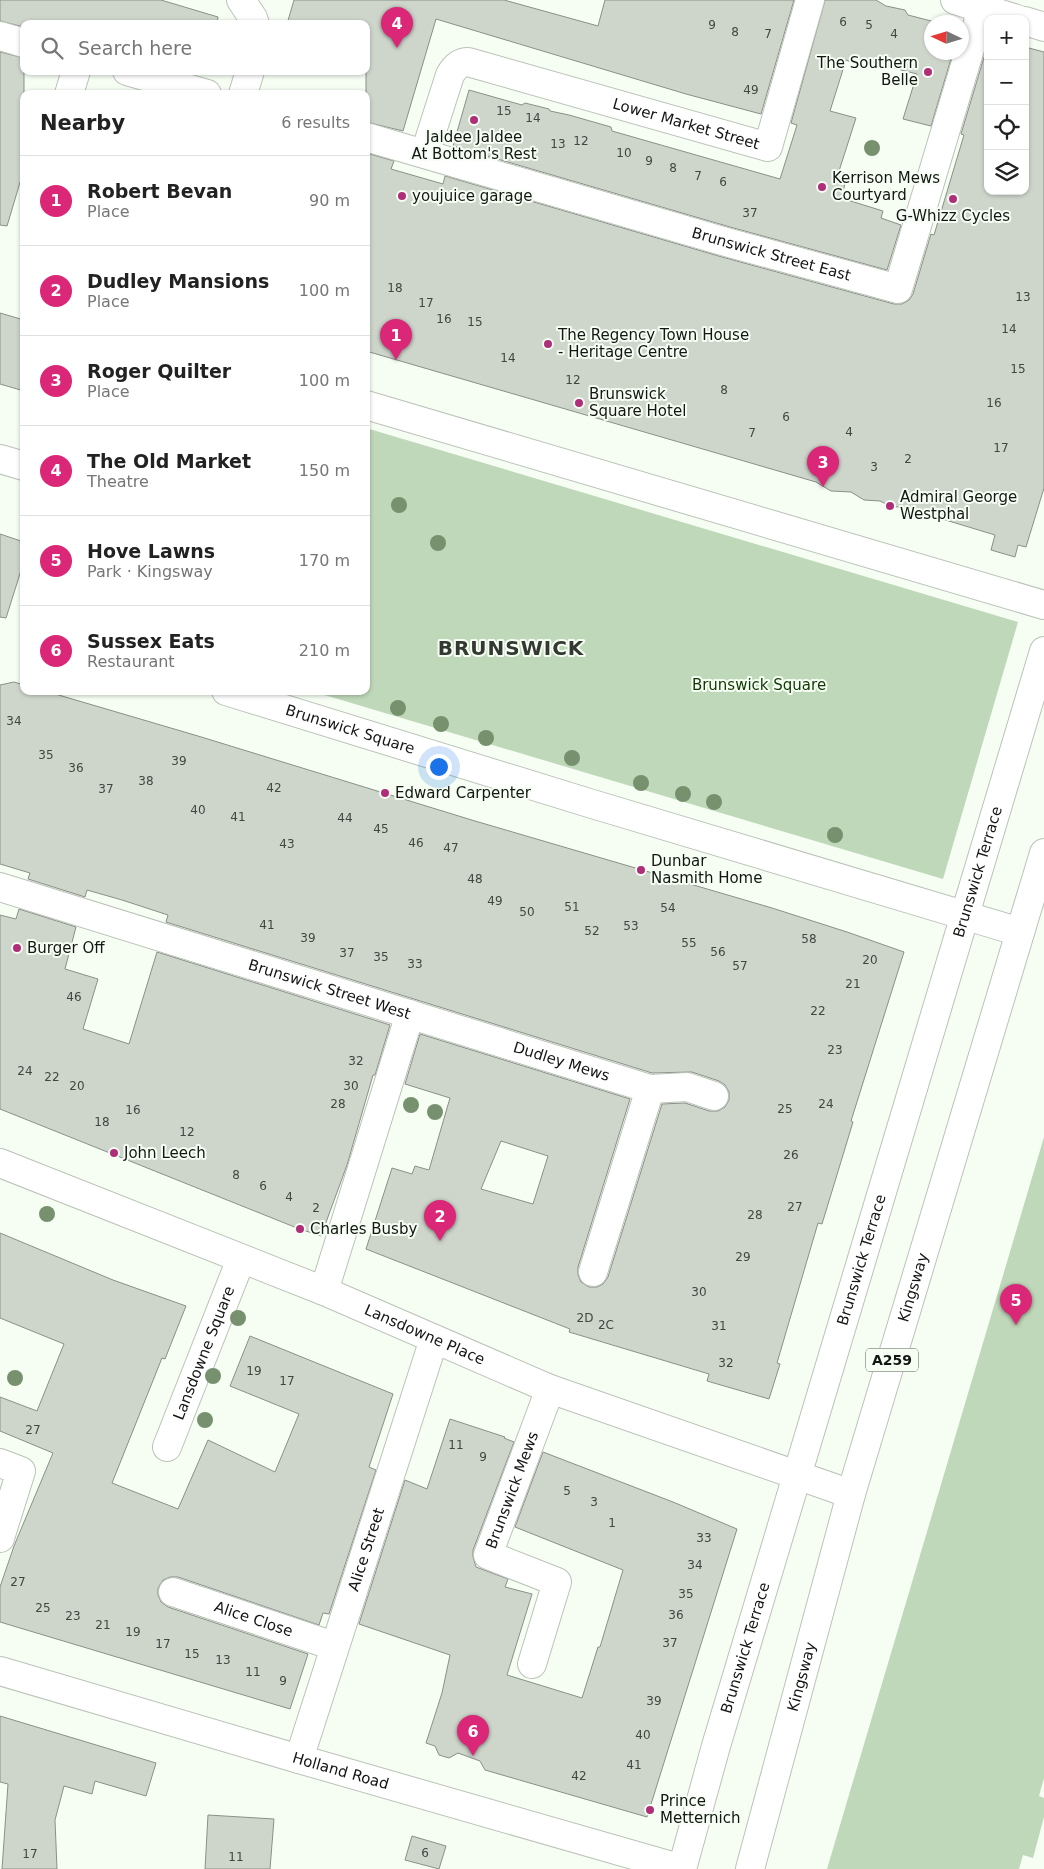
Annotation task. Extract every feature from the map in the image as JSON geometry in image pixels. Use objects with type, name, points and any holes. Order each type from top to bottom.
[{"type":"street","points":[[241,0],[254,20]]},
{"type":"street","name":"Lower Market Street","points":[[425,153],[450,75],[463,62],[768,147],[810,0]]},
{"type":"street","points":[[965,3],[1004,15]]},
{"type":"street","name":"Brunswick Street East","points":[[370,138],[726,242],[898,289],[965,3]]},
{"type":"street","points":[[1029,22],[1044,27]]},
{"type":"street","points":[[0,36],[20,41]]},
{"type":"street","points":[[70,90],[75,75]]},
{"type":"street","points":[[141,75],[192,90]]},
{"type":"street","points":[[244,90],[249,75]]},
{"type":"street","points":[[370,406],[1044,606]]},
{"type":"street","points":[[0,460],[20,465]]},
{"type":"street","name":"Brunswick Terrace","points":[[682,1869],[716,1746],[1044,651]]},
{"type":"street","name":"Brunswick Square","points":[[239,695],[598,806],[966,914],[1020,932]]},
{"type":"street","name":"Kingsway","points":[[750,1869],[851,1494],[1044,853]]},
{"type":"street","name":"Brunswick Street West","points":[[0,887],[410,1014],[324,1291]]},
{"type":"street","name":"Dudley Mews","points":[[410,1014],[650,1089],[687,1087],[714,1096]]},
{"type":"street","points":[[593,1272],[650,1089]]},
{"type":"street","name":"Lansdowne Place","points":[[0,1163],[241,1260],[324,1291],[550,1389],[851,1494]]},
{"type":"street","name":"Lansdowne Square","points":[[167,1446],[241,1260]]},
{"type":"street","name":"Alice Street","points":[[299,1759],[434,1339]]},
{"type":"street","name":"Brunswick Mews","points":[[532,1664],[557,1582],[488,1555],[550,1389]]},
{"type":"street","points":[[0,1463],[21,1471],[0,1538]]},
{"type":"street","name":"Alice Close","points":[[173,1592],[334,1646]]},
{"type":"street","name":"Holland Road","points":[[0,1671],[682,1869]]},
{"type":"green space","name":"Brunswick Square","points":[[370,429],[1018,622],[943,879],[324,695],[370,695]]},
{"type":"green space","points":[[1044,1137],[1044,1778],[1039,1796],[1044,1798],[1044,1817],[1033,1858],[1023,1855],[1019,1869],[827,1869]]},
{"type":"building","points":[[0,0],[161,0],[218,17],[218,20],[20,20],[20,26],[0,21]]},
{"type":"building","points":[[294,0],[504,0],[598,26],[605,0],[794,0],[761,114],[686,94],[436,19],[403,131],[370,123],[370,90],[366,90],[366,75],[370,75],[370,20],[288,20]]},
{"type":"building","points":[[825,0],[876,0],[886,6],[905,10],[908,15],[924,19],[924,60],[951,60],[931,126],[903,119],[917,74],[858,59],[856,64],[846,60],[830,111],[856,118],[839,171],[848,174],[841,198],[883,211],[881,218],[901,225],[887,270],[730,227],[453,146],[469,90],[522,105],[525,103],[549,109],[550,111],[611,127],[612,131],[780,179],[797,125],[791,123]]},
{"type":"building","points":[[1029,48],[1044,52],[1044,488],[1026,547],[1018,545],[1015,557],[991,550],[995,535],[906,508],[890,506],[880,501],[864,500],[851,492],[831,491],[816,482],[370,352],[370,154],[394,161],[391,169],[443,184],[445,176],[722,257],[894,304],[902,304],[909,300],[913,294],[931,234],[934,235],[964,135],[961,134],[984,57],[984,195],[1029,195]]},
{"type":"building","points":[[0,52],[20,57],[20,75],[24,75],[24,90],[20,90],[20,182],[7,226],[0,225]]},
{"type":"building","points":[[0,313],[20,319],[20,390],[0,384]]},
{"type":"building","points":[[0,534],[20,541],[20,574],[6,618],[0,617]]},
{"type":"building","points":[[14,682],[20,684],[20,695],[59,695],[475,821],[772,908],[904,952],[851,1121],[853,1122],[822,1224],[818,1223],[777,1363],[780,1364],[769,1399],[707,1381],[709,1374],[569,1332],[570,1329],[366,1249],[392,1168],[412,1174],[415,1166],[429,1170],[450,1098],[405,1084],[420,1034],[630,1099],[578,1267],[578,1275],[581,1282],[589,1287],[597,1287],[603,1284],[608,1277],[662,1104],[685,1103],[709,1111],[718,1111],[725,1107],[729,1100],[729,1092],[725,1085],[719,1081],[692,1072],[652,1073],[166,922],[168,915],[122,900],[87,890],[85,897],[28,879],[30,873],[0,864],[0,685]],"holes":[[[501,1141],[548,1156],[533,1204],[481,1189]]]},
{"type":"building","points":[[19,909],[76,927],[65,969],[98,979],[83,1029],[129,1044],[157,952],[390,1025],[375,1075],[373,1075],[347,1165],[321,1236],[0,1109],[0,915],[16,919]]},
{"type":"building","points":[[0,1233],[113,1280],[186,1306],[165,1359],[162,1358],[112,1483],[178,1509],[208,1440],[275,1472],[299,1414],[230,1386],[250,1336],[393,1394],[369,1467],[376,1470],[329,1614],[323,1613],[319,1625],[178,1577],[170,1577],[163,1580],[158,1588],[161,1602],[168,1607],[308,1654],[290,1709],[0,1622],[0,1587],[14,1546],[53,1453],[0,1431],[0,1397],[37,1411],[64,1344],[0,1318]]},
{"type":"building","points":[[450,1419],[505,1437],[514,1442],[473,1550],[476,1567],[508,1579],[505,1587],[532,1594],[507,1675],[582,1698],[598,1647],[600,1647],[623,1570],[515,1527],[543,1452],[737,1529],[647,1817],[485,1770],[480,1761],[458,1753],[449,1758],[439,1755],[435,1746],[426,1743],[442,1693],[450,1655],[359,1624],[405,1480],[427,1489]]},
{"type":"building","points":[[0,1716],[156,1763],[146,1796],[95,1781],[92,1794],[64,1786],[55,1820],[57,1869],[2,1869],[8,1784],[0,1782]]},
{"type":"building","points":[[208,1815],[274,1819],[270,1869],[205,1869]]},
{"type":"building","points":[[412,1836],[446,1846],[439,1869],[405,1860]]},
{"type":"place","name":"The Old Market","points":[[397,48]]},
{"type":"place","name":"The Southern Belle","points":[[928,72]]},
{"type":"place","name":"Jaldee Jaldee At Bottom's Rest","points":[[474,120]]},
{"type":"place","name":"Kerrison Mews Courtyard","points":[[822,187]]},
{"type":"place","name":"youjuice garage","points":[[402,196]]},
{"type":"place","name":"G-Whizz Cycles","points":[[953,199]]},
{"type":"place","name":"The Regency Town House - Heritage Centre","points":[[548,344]]},
{"type":"place","name":"Robert Bevan","points":[[396,360]]},
{"type":"place","name":"Brunswick Square Hotel","points":[[579,403]]},
{"type":"place","name":"Roger Quilter","points":[[823,487]]},
{"type":"place","name":"Admiral George Westphal","points":[[890,506]]},
{"type":"place","name":"Edward Carpenter","points":[[385,793]]},
{"type":"place","name":"Dunbar Nasmith Home","points":[[641,870]]},
{"type":"place","name":"Burger Off","points":[[17,948]]},
{"type":"place","name":"John Leech","points":[[114,1153]]},
{"type":"place","name":"Charles Busby","points":[[300,1229]]},
{"type":"place","name":"Dudley Mansions","points":[[440,1241]]},
{"type":"place","name":"Hove Lawns","points":[[1016,1325]]},
{"type":"place","name":"Sussex Eats","points":[[473,1756]]},
{"type":"place","name":"Prince Metternich","points":[[650,1810]]},
{"type":"district","name":"BRUNSWICK","points":[[511,648]]}]
